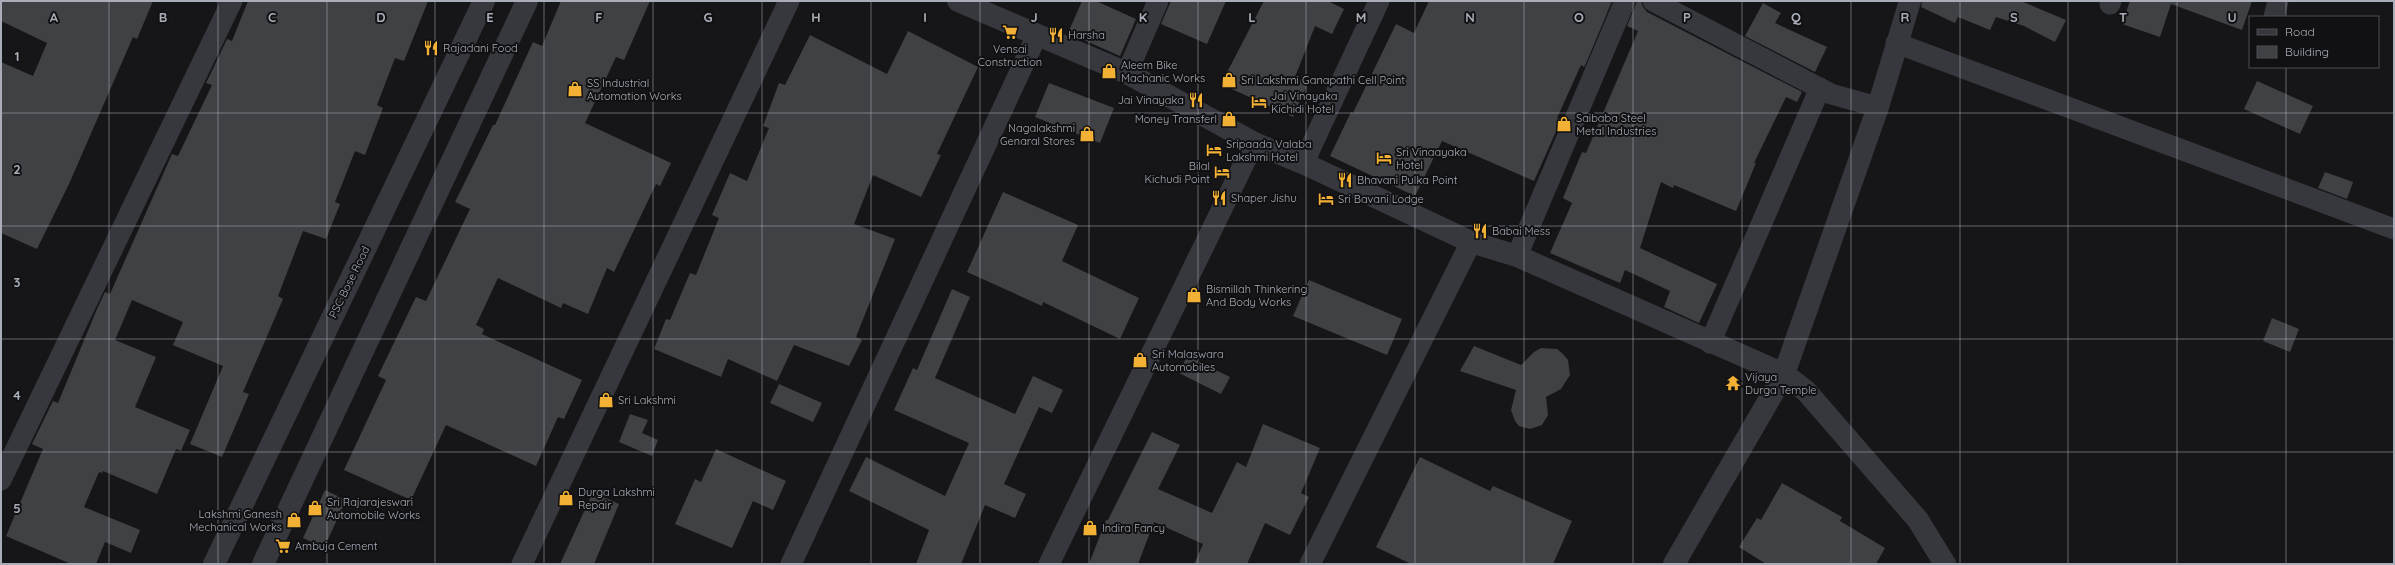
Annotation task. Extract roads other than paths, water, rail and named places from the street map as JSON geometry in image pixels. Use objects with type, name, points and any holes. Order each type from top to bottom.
[{"type":"street","points":[[1,480],[232,1]]},
{"type":"street","name":"PSC Bose Road","points":[[214,564],[484,1]]},
{"type":"street","points":[[263,564],[527,1]]},
{"type":"street","points":[[522,564],[789,1]]},
{"type":"street","points":[[958,1],[1127,73],[1254,143],[1305,164],[1471,242],[1517,256],[1710,343],[1784,374],[1806,391],[1918,520],[1945,564]]},
{"type":"street","points":[[1127,73],[1158,1]]},
{"type":"street","points":[[1305,164],[1309,151],[1379,1]]},
{"type":"street","points":[[1517,256],[1625,1]]},
{"type":"street","points":[[1652,1],[1825,91],[1871,105]]},
{"type":"street","points":[[1674,564],[1784,374],[1871,105],[1896,43],[1910,1]]},
{"type":"street","points":[[2274,16],[2278,1]]},
{"type":"street","points":[[791,564],[1037,35]]},
{"type":"street","points":[[1896,43],[2394,229]]},
{"type":"street","points":[[1710,343],[1825,91]]},
{"type":"street","points":[[1049,564],[1254,143]]},
{"type":"street","points":[[1310,564],[1471,242]]},
{"type":"place","name":"Vensai Construction","points":[[1010,32]]},
{"type":"place","name":"Harsha","points":[[1056,35]]},
{"type":"place","name":"Rajadani Food","points":[[431,48]]},
{"type":"place","name":"Aleem Bike Machanic Works","points":[[1109,71]]},
{"type":"place","name":"Sri Lakshmi Ganapathi Cell Point","points":[[1229,80]]},
{"type":"place","name":"SS Industrial Automation Works","points":[[575,89]]},
{"type":"place","name":"Jai Vinayaka","points":[[1196,100]]},
{"type":"place","name":"Jai Vinayaka Kichidi Hotel","points":[[1259,102]]},
{"type":"place","name":"Money Transferl","points":[[1229,119]]},
{"type":"place","name":"Saibaba Steel Metal Industries","points":[[1564,124]]},
{"type":"place","name":"Nagalakshmi Genaral Stores","points":[[1087,134]]},
{"type":"place","name":"Sripaada Valaba Lakshmi Hotel","points":[[1214,150]]},
{"type":"place","name":"Sri Vinaayaka Hotel","points":[[1384,158]]},
{"type":"place","name":"Bilal Kichudi Point","points":[[1222,172]]},
{"type":"place","name":"Bhavani Pulka Point","points":[[1345,180]]},
{"type":"place","name":"Shaper Jishu","points":[[1219,198]]},
{"type":"place","name":"Sri Bavani Lodge","points":[[1326,199]]},
{"type":"place","name":"Babai Mess","points":[[1480,231]]},
{"type":"place","name":"Bismillah Thinkering And Body Works","points":[[1194,295]]},
{"type":"place","name":"Sri Malaswara Automobiles","points":[[1140,360]]},
{"type":"place","name":"Vijaya Durga Temple","points":[[1733,383]]},
{"type":"place","name":"Sri Lakshmi","points":[[606,400]]},
{"type":"place","name":"Durga Lakshmi Repair","points":[[566,498]]},
{"type":"place","name":"Sri Rajarajeswari Automobile Works","points":[[315,508]]},
{"type":"place","name":"Lakshmi Ganesh Mechanical Works","points":[[294,520]]},
{"type":"place","name":"Indira Fancy","points":[[1090,528]]},
{"type":"place","name":"Ambuja Cement","points":[[283,546]]}]
